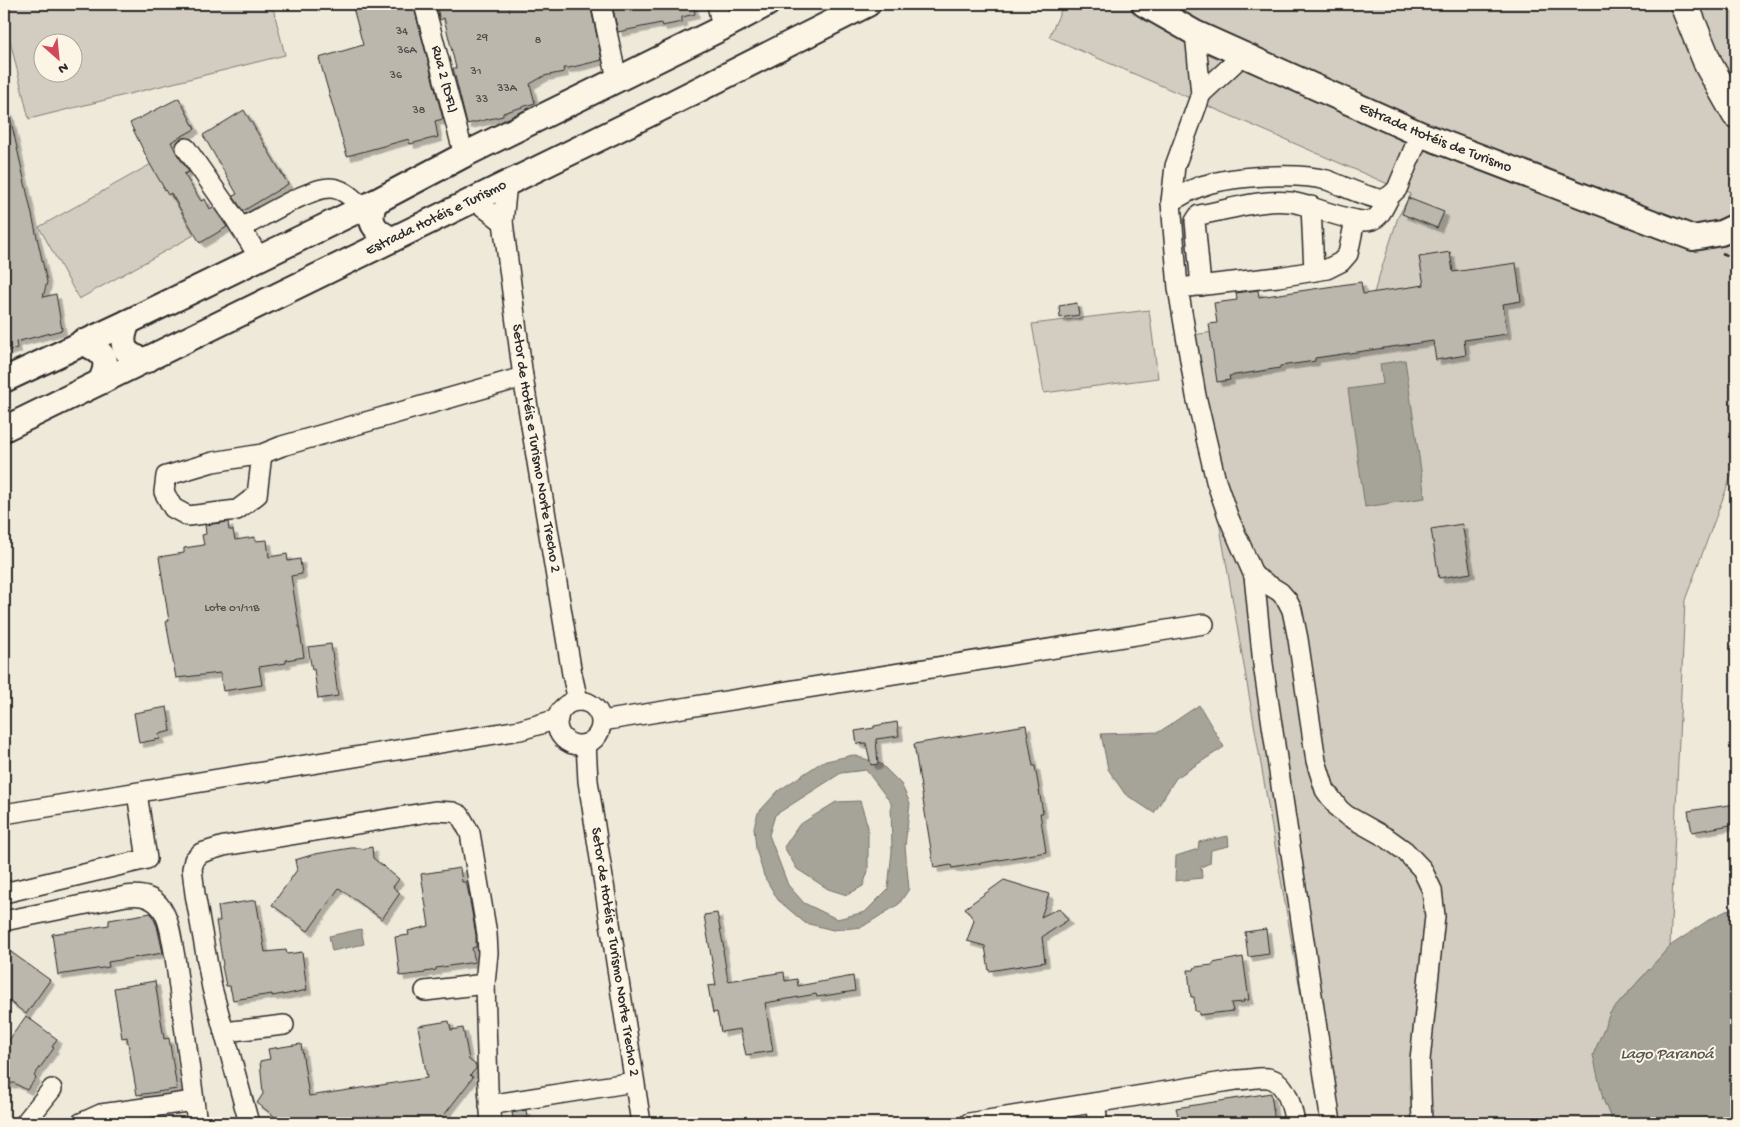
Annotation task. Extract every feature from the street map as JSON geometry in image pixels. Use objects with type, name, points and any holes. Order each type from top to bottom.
[{"type":"highway","points":[[1684,4],[1709,66],[1736,114]]},
{"type":"main road","points":[[4,380],[369,205],[464,155],[767,4]]},
{"type":"main road","points":[[821,4],[827,13],[841,17]]},
{"type":"main road","name":"Estrada Hotéis e Turismo","points":[[4,429],[668,105],[868,4]]},
{"type":"main road","name":"Estrada Hotéis de Turismo","points":[[1144,4],[1195,33],[1420,134],[1693,238],[1721,233],[1736,226]]},
{"type":"main road","points":[[369,205],[373,223],[380,233],[392,239]]},
{"type":"main road","points":[[128,322],[122,340],[126,350],[131,356],[147,360]]},
{"type":"main road","points":[[82,342],[104,356],[105,372],[100,382]]},
{"type":"street","name":"Rua 2 (DFL)","points":[[424,4],[464,155]]},
{"type":"street","points":[[601,4],[617,79]]},
{"type":"street","points":[[717,4],[722,28]]},
{"type":"street","points":[[1195,33],[1201,94],[1175,166],[1171,202],[1178,288],[1196,396],[1216,481],[1228,516],[1254,576],[1263,664],[1331,1123]]},
{"type":"street","points":[[1201,94],[1244,54]]},
{"type":"street","points":[[1200,286],[1194,221],[1199,215],[1270,202],[1290,202],[1311,206],[1355,220],[1365,222],[1374,220],[1397,189],[1420,134]]},
{"type":"street","points":[[186,148],[259,257]]},
{"type":"street","points":[[1171,202],[1188,191],[1204,185],[1279,176],[1299,176],[1325,180],[1380,199],[1390,196]]},
{"type":"street","name":"Setor de Hotéis e Turismo Norte Trecho 2","points":[[507,183],[503,222],[524,377],[572,674],[566,721],[588,781]]},
{"type":"street","points":[[241,228],[314,191],[331,188],[346,193],[369,205]]},
{"type":"street","points":[[472,199],[503,222]]},
{"type":"street","points":[[1311,206],[1314,271]]},
{"type":"street","points":[[1178,288],[1327,269],[1346,258],[1351,246],[1355,220]]},
{"type":"street","points":[[262,454],[257,495],[236,510],[188,516],[173,508],[164,492],[166,476],[213,462],[262,454],[282,446],[524,377]]},
{"type":"street","points":[[1254,576],[1280,592],[1288,600],[1292,610],[1316,761],[1325,790],[1335,805],[1346,815],[1405,850],[1422,869],[1432,890],[1435,916],[1420,1060],[1422,1123]]},
{"type":"street","points":[[602,721],[1204,624]]},
{"type":"street","points":[[4,814],[520,730],[566,721],[586,702],[594,706],[602,721],[598,735],[593,741],[580,745],[566,721]]},
{"type":"street","name":"Setor de Hotéis e Turismo Norte Trecho 2","points":[[586,744],[588,781],[641,1123]]},
{"type":"street","points":[[4,893],[147,859],[137,793]]},
{"type":"street","points":[[249,1123],[212,988],[194,894],[192,869],[194,860],[200,853],[224,846],[435,811],[456,813],[465,822],[470,834],[480,888],[488,948],[485,984],[490,1114],[634,1082]]},
{"type":"street","points":[[4,921],[126,896],[145,895],[154,900],[164,913],[172,939],[197,1123]]},
{"type":"street","points":[[425,991],[485,984]]},
{"type":"street","points":[[224,1032],[284,1026]]},
{"type":"street","points":[[969,1123],[1236,1080],[1268,1078],[1277,1082],[1283,1089],[1295,1123]]},
{"type":"street","points":[[25,1123],[52,1089]]},
{"type":"street","points":[[81,1123],[101,1114],[194,1101]]},
{"type":"street","points":[[1095,1103],[1098,1123]]},
{"type":"shaded area","points":[[4,4],[272,4],[285,55],[29,119],[4,16]]},
{"type":"shaded area","points":[[1064,4],[1736,4],[1736,463],[1685,600],[1670,946],[1610,1013],[1603,1099],[1613,1123],[1323,1123],[1187,336],[1369,308],[1398,217],[1411,194],[1049,37]]},
{"type":"shaded area","points":[[153,163],[194,235],[79,299],[39,227]]},
{"type":"shaded area","points":[[1149,310],[1158,378],[1044,393],[1032,324]]},
{"type":"water","points":[[1405,360],[1425,498],[1365,507],[1348,389],[1383,384],[1380,364]]},
{"type":"water","points":[[1199,705],[1224,747],[1176,778],[1154,813],[1125,794],[1108,769],[1101,734],[1159,732]]},
{"type":"water","points":[[853,755],[881,764],[901,784],[910,803],[905,846],[909,889],[899,904],[862,927],[833,930],[805,923],[778,900],[764,876],[756,849],[754,827],[758,813],[778,791],[822,762]],"holes":[[[866,770],[891,803],[892,851],[888,889],[865,912],[837,919],[804,903],[788,885],[769,835],[775,815],[841,773]]]},
{"type":"water","points":[[860,801],[868,827],[868,871],[863,886],[847,895],[828,889],[797,869],[784,847],[799,825],[836,802]]},
{"type":"water","points":[[1228,836],[1229,846],[1211,850],[1210,863],[1201,867],[1202,878],[1175,881],[1176,856],[1198,849],[1199,842]]},
{"type":"water","name":"Lago Paranoá","points":[[1736,906],[1736,1123],[1613,1123],[1603,1099],[1593,1055],[1610,1013],[1670,946],[1710,919]]},
{"type":"water","points":[[361,929],[364,944],[332,951],[329,936]]},
{"type":"building","points":[[352,4],[413,4],[443,119],[435,121],[438,137],[410,144],[409,139],[347,156],[319,58],[363,45]]},
{"type":"building","points":[[436,4],[507,4],[508,7],[523,4],[590,4],[602,60],[563,68],[564,72],[544,76],[530,84],[535,103],[503,113],[503,116],[467,124],[453,68],[456,68],[444,18],[440,20]]},
{"type":"building","points":[[612,4],[693,4],[695,14],[682,17],[682,22],[662,26],[661,23],[618,32]]},
{"type":"building","points":[[179,98],[195,129],[171,142],[189,172],[184,174],[201,201],[205,199],[210,209],[213,207],[227,227],[200,243],[171,193],[168,195],[130,123]]},
{"type":"building","points":[[244,110],[288,184],[243,211],[233,196],[237,194],[203,135]]},
{"type":"building","points":[[4,112],[9,112],[47,282],[43,297],[56,294],[62,330],[16,342],[17,348],[4,352]]},
{"type":"building","points":[[1408,198],[1444,212],[1437,228],[1402,214]]},
{"type":"building","points":[[1450,252],[1453,272],[1516,263],[1521,301],[1503,304],[1507,334],[1464,340],[1466,355],[1436,360],[1433,341],[1315,358],[1315,361],[1229,376],[1230,380],[1217,382],[1209,324],[1217,323],[1214,303],[1237,300],[1236,293],[1258,290],[1259,297],[1361,282],[1363,294],[1424,285],[1419,257]]},
{"type":"building","points":[[1077,303],[1079,315],[1060,318],[1059,306]]},
{"type":"building","points":[[228,522],[229,530],[233,530],[235,540],[255,537],[255,541],[267,540],[269,557],[287,554],[288,561],[300,559],[302,574],[291,576],[304,657],[286,660],[286,663],[259,667],[262,685],[223,691],[220,673],[176,678],[166,621],[169,621],[159,557],[184,553],[184,548],[204,545],[202,535],[206,534],[205,525]]},
{"type":"building","points":[[1462,524],[1471,573],[1439,578],[1431,529]]},
{"type":"building","points":[[331,644],[338,696],[318,699],[314,669],[312,670],[308,647]]},
{"type":"building","points":[[167,707],[171,731],[159,734],[160,739],[139,743],[134,713]]},
{"type":"building","points":[[897,722],[899,736],[876,739],[878,764],[871,765],[866,743],[857,744],[855,731]]},
{"type":"building","points":[[1026,725],[1043,813],[1040,813],[1046,852],[952,868],[951,865],[934,868],[914,744]]},
{"type":"building","points":[[1736,804],[1736,824],[1692,832],[1688,811]]},
{"type":"building","points":[[372,847],[373,858],[399,879],[393,887],[400,893],[382,919],[339,888],[308,931],[272,905],[297,870],[295,860],[315,854],[351,848]]},
{"type":"building","points":[[460,868],[462,882],[466,882],[468,890],[476,935],[476,947],[472,948],[475,962],[436,968],[436,970],[425,973],[400,976],[395,937],[409,935],[408,931],[429,926],[421,874]]},
{"type":"building","points":[[1004,880],[1049,894],[1041,917],[1059,908],[1068,920],[1042,937],[1045,962],[989,971],[985,946],[967,941],[974,920],[965,908]]},
{"type":"building","points":[[256,900],[265,952],[286,950],[287,954],[302,952],[307,990],[283,995],[272,996],[272,994],[233,1000],[230,986],[226,986],[222,966],[216,921],[220,921],[218,906]]},
{"type":"building","points":[[151,913],[157,926],[163,953],[108,962],[109,967],[58,975],[52,934],[109,925],[109,920]]},
{"type":"building","points":[[717,913],[728,981],[784,972],[785,981],[797,979],[798,986],[853,976],[855,991],[817,997],[816,994],[765,1003],[773,1051],[746,1055],[740,1029],[721,1032],[717,1012],[713,1013],[708,986],[716,985],[704,915]]},
{"type":"building","points":[[1266,929],[1269,954],[1248,957],[1245,932]]},
{"type":"building","points":[[4,947],[50,980],[26,1014],[4,997]]},
{"type":"building","points":[[1243,957],[1249,1000],[1231,1003],[1233,1011],[1199,1015],[1199,1012],[1195,1011],[1194,997],[1191,997],[1188,970]]},
{"type":"building","points":[[155,981],[164,1039],[169,1038],[177,1089],[137,1095],[127,1037],[122,1038],[114,988]]},
{"type":"building","points":[[26,1016],[57,1039],[52,1047],[54,1048],[34,1076],[36,1078],[27,1090],[14,1083],[4,1084],[4,1047]]},
{"type":"building","points":[[449,1021],[451,1030],[463,1028],[469,1060],[476,1065],[476,1069],[470,1075],[473,1077],[438,1123],[390,1123],[389,1117],[357,1123],[283,1123],[257,1103],[263,1094],[260,1061],[270,1059],[268,1049],[301,1044],[309,1096],[427,1078],[418,1026]]},
{"type":"building","points":[[1271,1093],[1275,1123],[1180,1123],[1176,1108]]},
{"type":"building","points":[[526,1110],[528,1123],[514,1123],[512,1113]]}]
